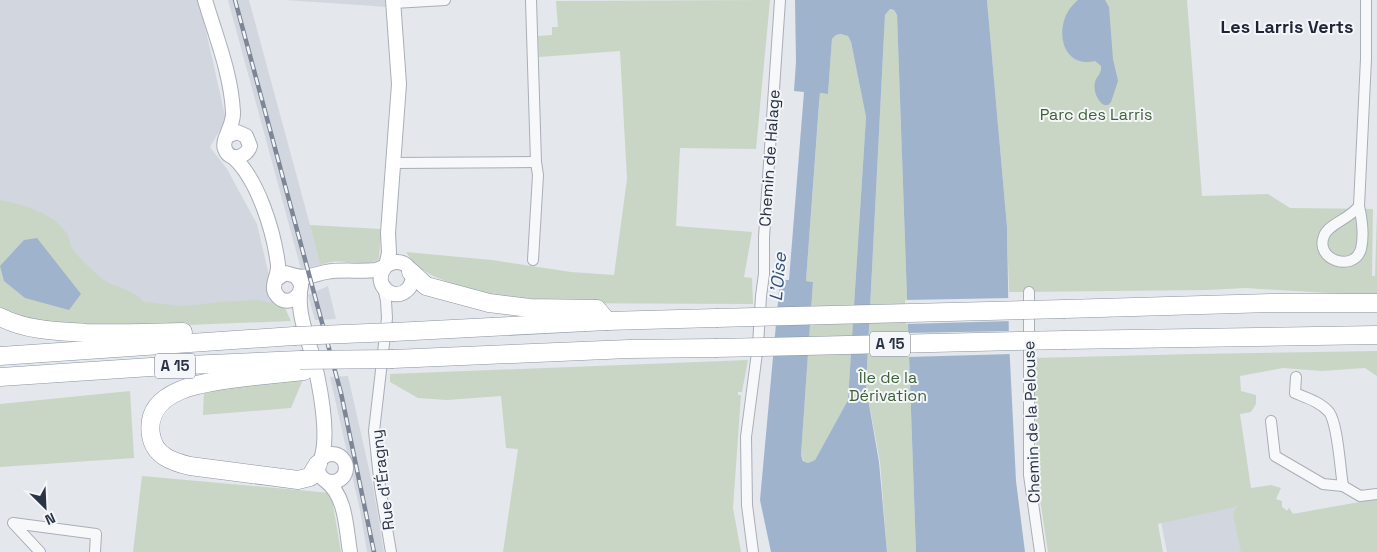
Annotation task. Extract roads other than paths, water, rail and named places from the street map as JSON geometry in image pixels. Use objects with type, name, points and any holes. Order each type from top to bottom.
[{"type":"highway","points":[[410,270],[426,286],[468,298],[530,308],[597,309],[607,321]]},
{"type":"highway","name":"A 15","points":[[0,356],[238,339],[391,325],[1377,302]]},
{"type":"highway","points":[[0,317],[24,327],[44,331],[102,333],[195,332],[238,339]]},
{"type":"highway","name":"A 15","points":[[0,377],[50,373],[302,366],[324,360],[629,349],[1377,335]]},
{"type":"highway","points":[[302,366],[186,387],[168,398],[157,409],[151,422],[151,438],[162,455],[175,462],[190,466],[298,480],[308,478],[320,462]]},
{"type":"highway","points":[[0,384],[50,373]]},
{"type":"main road","points":[[205,0],[224,59],[232,103],[233,123],[224,141],[224,148],[242,166],[247,174],[266,216],[278,264],[277,279]]},
{"type":"main road","points":[[212,0],[235,80],[248,144],[247,156],[249,164],[266,204],[286,261],[301,283],[300,334]]},
{"type":"main road","points":[[383,287],[380,276],[386,266],[389,253],[388,238],[394,164],[394,128],[399,84],[394,1]]},
{"type":"main road","points":[[227,136],[233,132],[239,132],[248,144]]},
{"type":"main road","points":[[233,157],[241,157],[248,144]]},
{"type":"main road","points":[[282,299],[292,300],[312,284],[336,277],[376,281],[388,292],[394,294],[407,290],[412,283],[410,270],[397,247],[390,218]]},
{"type":"main road","points":[[341,506],[346,466],[324,417],[313,358],[300,334],[290,307],[277,296],[274,284],[285,273],[304,277],[326,272],[374,270],[397,262],[404,264],[410,270]]},
{"type":"main road","points":[[324,417],[324,450],[319,472],[336,490],[350,552]]},
{"type":"main road","points":[[320,462],[330,454],[343,458]]},
{"type":"main road","points":[[326,481],[337,481],[345,474]]},
{"type":"street","points":[[394,1],[444,0]]},
{"type":"street","points":[[531,0],[538,175],[533,260]]},
{"type":"street","name":"Chemin de Halage","points":[[753,552],[747,506],[746,437],[758,346],[764,274],[764,237],[780,0]]},
{"type":"street","points":[[1359,206],[1349,217],[1330,228],[1324,234],[1323,247],[1326,255],[1331,259],[1338,262],[1347,262],[1360,251],[1362,223],[1359,206],[1366,58],[1366,0]]},
{"type":"street","points":[[394,164],[536,162]]},
{"type":"street","name":"Rue d'Éragny","points":[[383,287],[391,325]]},
{"type":"street","name":"Rue d'Éragny","points":[[391,552],[380,487],[374,431],[395,303],[407,290]]},
{"type":"street","name":"Chemin de la Pelouse","points":[[1029,292],[1029,475],[1040,552]]},
{"type":"street","points":[[1296,378],[1295,393],[1315,401],[1330,414],[1336,430],[1343,486]]},
{"type":"street","points":[[1271,421],[1275,456],[1323,484],[1343,486],[1360,496],[1377,494]]},
{"type":"street","points":[[40,552],[13,524],[96,534],[95,552]]},
{"type":"water","points":[[795,0],[987,0],[1007,227],[1009,341],[1016,481],[1025,552],[916,552],[897,15],[894,10],[890,9],[885,15],[866,387],[879,462],[887,552],[771,552],[760,500],[780,280],[789,280],[804,92],[794,91],[796,62]],"holes":[[[841,34],[848,36],[851,42],[866,117],[848,400],[815,460],[808,463],[803,461],[801,455],[813,282],[806,281],[820,93],[828,94],[832,39],[836,35]]]},
{"type":"water","points":[[1078,0],[1105,0],[1109,7],[1113,59],[1118,81],[1111,102],[1108,105],[1102,103],[1095,92],[1095,82],[1101,71],[1101,66],[1095,61],[1085,62],[1070,56],[1063,42],[1063,24],[1066,15]]},
{"type":"water","points":[[37,238],[81,294],[69,310],[25,298],[4,281],[0,266],[24,240]]},
{"type":"railway","points":[[235,0],[341,393],[374,552]]},
{"type":"district","name":"Les Larris Verts","points":[[1287,27]]},
{"type":"park label","name":"Parc des Larris","points":[[1096,114]]},
{"type":"park label","name":"Île de la Dérivation","points":[[888,386]]},
{"type":"water label","name":"L'Oise","points":[[778,277]]}]
